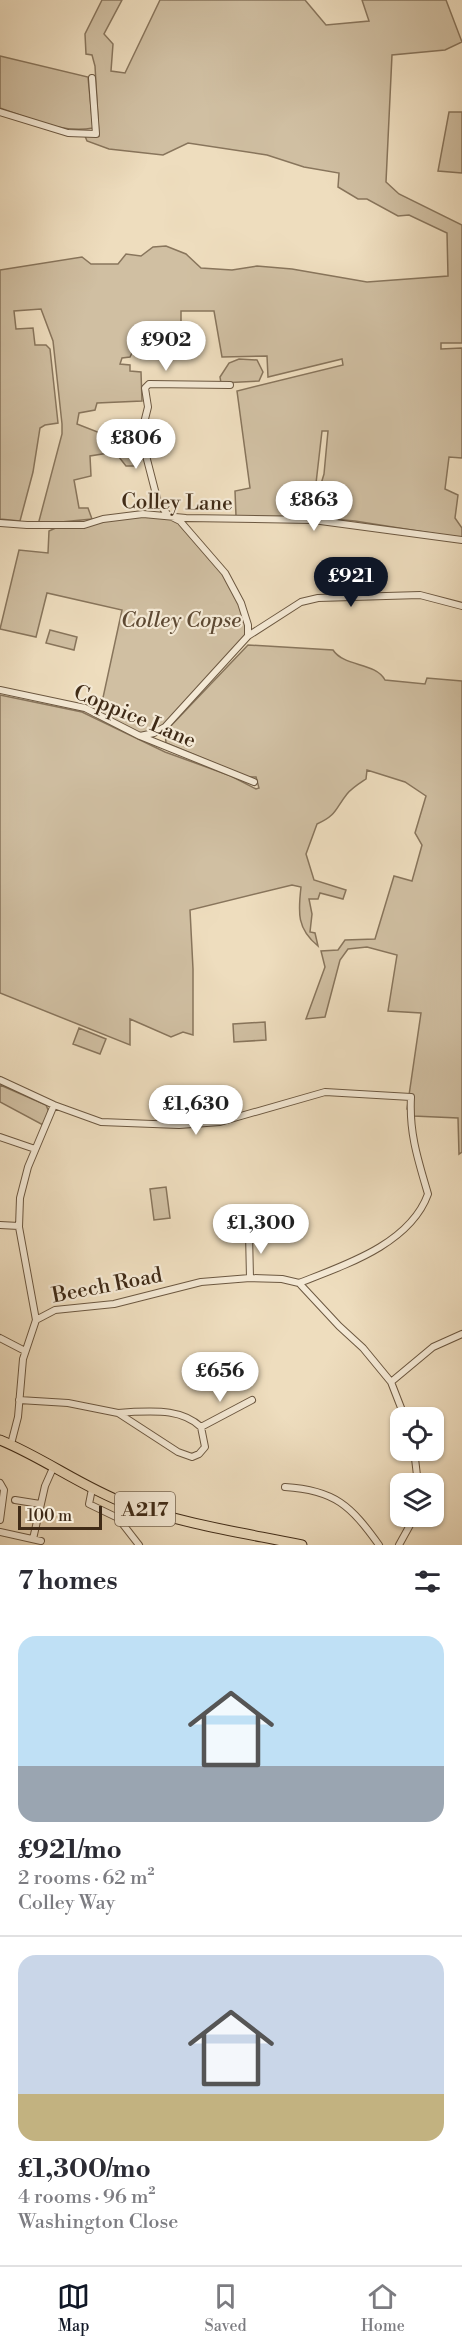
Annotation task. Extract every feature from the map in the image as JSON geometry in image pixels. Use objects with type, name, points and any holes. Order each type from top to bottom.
[{"type":"main road","name":"A217","points":[[0,1440],[92,1489],[127,1503],[163,1515],[302,1545]]},
{"type":"street","points":[[0,112],[68,133],[96,134],[92,78]]},
{"type":"street","points":[[230,385],[149,384],[145,388],[148,407],[142,431],[145,455],[158,502],[168,515],[180,521],[225,573],[241,603],[248,625],[248,636]]},
{"type":"street","name":"Colley Lane","points":[[0,522],[76,525],[124,515],[168,515],[186,518],[340,522],[462,540]]},
{"type":"street","points":[[140,736],[154,733],[165,727],[248,636],[301,602],[318,598],[420,595],[462,606]]},
{"type":"street","name":"Coppice Lane","points":[[0,690],[85,708],[140,736],[255,782]]},
{"type":"street","points":[[0,1080],[54,1106],[101,1122],[179,1125],[219,1122],[325,1092],[411,1097],[409,1122],[412,1140],[428,1194],[418,1214],[405,1228],[362,1257],[299,1283],[363,1348],[391,1382],[401,1407]]},
{"type":"street","points":[[11,1444],[16,1427],[25,1351],[36,1320],[19,1226],[23,1184],[54,1106]]},
{"type":"street","points":[[0,1137],[35,1149]]},
{"type":"street","points":[[0,1225],[19,1226]]},
{"type":"street","points":[[249,1233],[249,1278]]},
{"type":"street","name":"Beech Road","points":[[36,1320],[55,1310],[114,1304],[201,1282],[249,1278],[282,1279],[299,1283]]},
{"type":"street","points":[[391,1382],[433,1347],[462,1334]]},
{"type":"street","points":[[0,1338],[25,1351]]},
{"type":"street","points":[[19,1400],[68,1403],[118,1413],[171,1412],[201,1427],[205,1447],[199,1454],[186,1456],[118,1413]]},
{"type":"street","points":[[201,1427],[252,1400]]},
{"type":"street","points":[[33,1539],[40,1504],[53,1468]]},
{"type":"street","points":[[0,1483],[3,1485],[4,1496],[0,1521]]},
{"type":"street","points":[[285,1487],[310,1489],[335,1497],[364,1523],[379,1545]]},
{"type":"street","points":[[92,1489],[89,1504],[118,1518],[139,1545]]},
{"type":"street","points":[[15,1500],[40,1504]]},
{"type":"street","points":[[118,1518],[123,1514],[127,1503]]},
{"type":"street","points":[[399,1545],[412,1527]]},
{"type":"street","points":[[0,1532],[41,1541]]},
{"type":"green space","points":[[102,0],[122,0],[104,34],[113,44],[111,71],[125,73],[160,0],[305,0],[326,25],[369,21],[362,0],[446,0],[462,42],[445,50],[392,55],[386,182],[399,194],[462,225],[462,343],[441,343],[441,349],[462,348],[462,458],[449,457],[445,489],[458,495],[455,518],[462,528],[462,538],[355,521],[311,517],[324,474],[328,431],[322,431],[315,492],[302,517],[236,516],[235,491],[250,488],[237,391],[343,365],[342,359],[268,377],[267,356],[222,357],[214,311],[181,311],[181,359],[159,359],[133,351],[130,357],[122,358],[120,364],[130,365],[130,371],[141,372],[142,401],[97,403],[95,410],[79,413],[77,424],[105,435],[118,429],[123,435],[140,436],[142,459],[137,466],[126,466],[115,452],[90,456],[91,476],[74,480],[79,508],[88,508],[92,519],[40,524],[62,434],[53,341],[41,309],[14,311],[16,329],[33,328],[35,345],[46,345],[50,349],[58,423],[40,428],[33,472],[20,521],[0,519],[0,270],[82,257],[91,264],[118,264],[126,254],[141,256],[153,247],[166,246],[186,254],[201,268],[232,270],[257,266],[292,269],[367,282],[448,276],[447,233],[409,215],[398,216],[367,199],[358,199],[338,187],[339,173],[304,167],[267,155],[188,143],[163,155],[109,149],[87,141],[85,136],[99,136],[95,66],[92,55],[86,54],[85,34]]},
{"type":"green space","points":[[0,56],[88,77],[93,128],[57,127],[0,108]]},
{"type":"green space","points":[[449,112],[462,112],[462,173],[438,171]]},
{"type":"green space","points":[[239,359],[257,360],[263,372],[259,381],[221,383],[220,377],[229,363]]},
{"type":"green space","name":"Colley Copse","points":[[143,514],[180,521],[209,552],[241,603],[248,636],[165,727],[140,736],[99,716],[122,610],[47,593],[36,637],[0,629],[19,550],[48,553],[49,531],[60,526]]},
{"type":"green space","points":[[50,630],[77,637],[74,650],[46,643]]},
{"type":"green space","points":[[248,645],[333,650],[344,659],[374,670],[385,680],[425,684],[427,678],[462,681],[462,1152],[459,1154],[458,1118],[413,1116],[407,1109],[421,1013],[388,1011],[397,955],[367,947],[348,949],[340,960],[325,1017],[306,1019],[325,967],[321,951],[338,950],[345,940],[375,939],[394,876],[412,881],[422,845],[415,833],[426,796],[405,782],[367,770],[366,779],[349,792],[332,815],[317,824],[306,854],[314,880],[346,890],[343,899],[320,893],[318,899],[309,899],[312,914],[310,932],[315,933],[318,946],[306,933],[300,920],[301,887],[292,885],[190,910],[193,1035],[183,1032],[171,1037],[130,1019],[130,1045],[0,993],[0,695],[82,712],[165,752],[231,776],[256,789],[259,788],[256,777],[248,777],[166,743],[165,732]]},
{"type":"green space","points":[[265,1022],[266,1040],[234,1042],[233,1024]]},
{"type":"green space","points":[[79,1028],[106,1039],[100,1054],[73,1044]]},
{"type":"green space","points":[[0,1085],[46,1105],[49,1112],[43,1125],[0,1102]]},
{"type":"green space","points":[[166,1187],[170,1218],[154,1220],[150,1189]]}]
